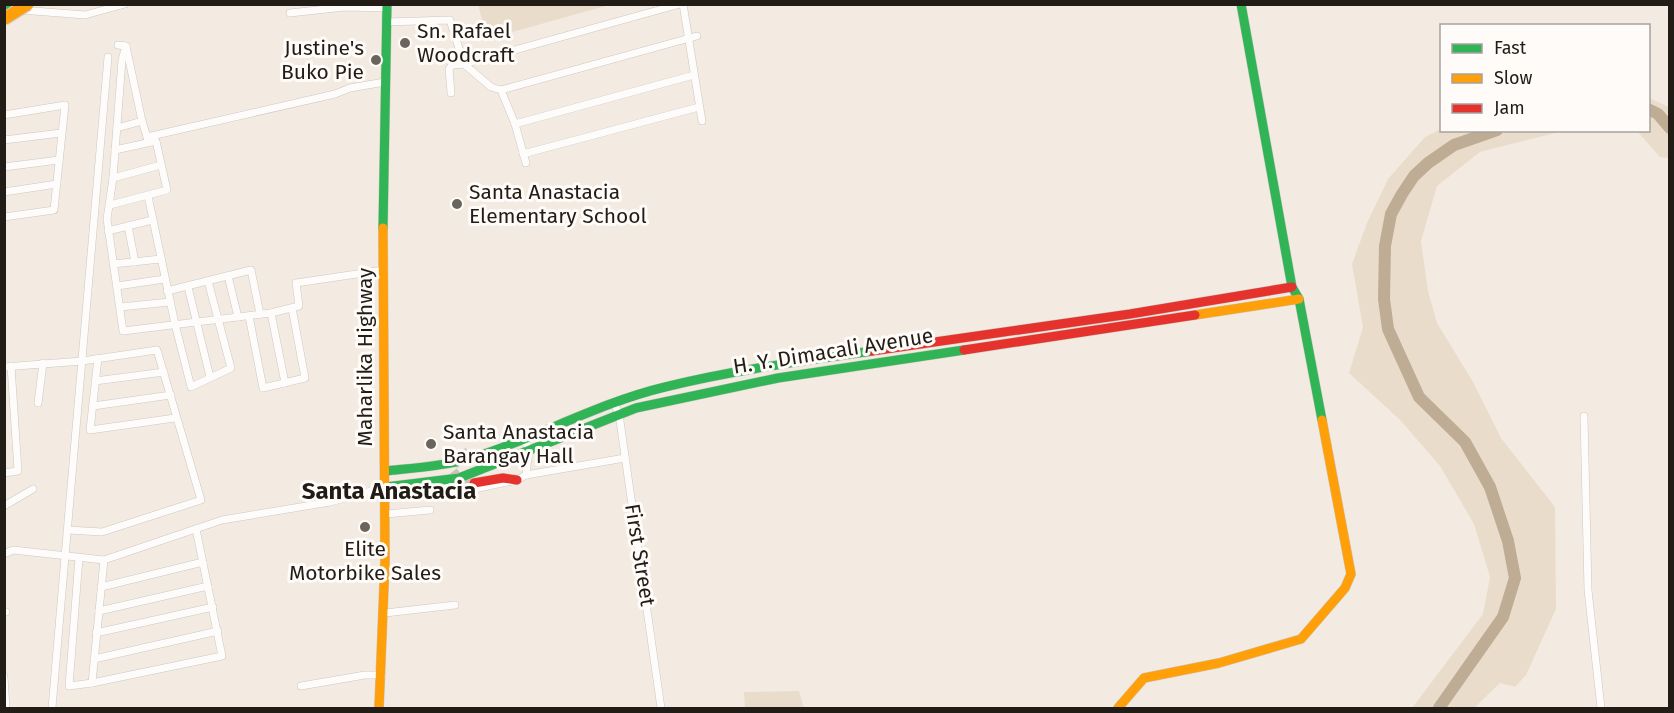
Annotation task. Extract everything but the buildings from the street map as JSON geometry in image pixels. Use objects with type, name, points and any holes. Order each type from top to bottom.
[{"type":"main road","points":[[4,19],[28,4]]},
{"type":"main road","points":[[1118,708],[1144,678],[1219,663],[1301,639],[1350,580],[1350,567],[1299,299],[1292,287],[1241,4]]},
{"type":"main road","name":"Maharlika Highway","points":[[379,708],[385,613],[384,270],[387,6]]},
{"type":"main road","name":"H. Y. Dimacali Avenue","points":[[777,372],[1292,287]]},
{"type":"main road","name":"H. Y. Dimacali Avenue","points":[[386,487],[459,478],[529,450],[664,387],[1299,299]]},
{"type":"main road","name":"H. Y. Dimacali Avenue","points":[[386,471],[471,458],[523,436],[616,408]]},
{"type":"main road","points":[[468,452],[507,443]]},
{"type":"main road","points":[[420,467],[420,484]]},
{"type":"main road","points":[[474,483],[522,477]]},
{"type":"street","points":[[5,6],[85,15],[103,12],[125,4]]},
{"type":"street","points":[[451,93],[449,69],[452,65],[464,64],[682,4],[693,37],[694,75],[702,121]]},
{"type":"street","points":[[290,13],[344,7],[387,6]]},
{"type":"street","points":[[387,22],[450,20],[464,64],[491,87],[501,90],[693,37]]},
{"type":"street","points":[[148,140],[134,80],[122,45],[113,177],[107,219],[123,330],[249,316],[292,308],[299,306],[296,283],[384,270]]},
{"type":"street","points":[[52,708],[108,57]]},
{"type":"street","points":[[515,124],[694,75]]},
{"type":"street","points":[[120,84],[134,80]]},
{"type":"street","points":[[115,150],[335,94],[350,88],[385,82]]},
{"type":"street","points":[[501,90],[515,124],[526,163]]},
{"type":"street","points":[[4,115],[65,105],[54,210],[4,217]]},
{"type":"street","points":[[523,154],[699,107]]},
{"type":"street","points":[[117,128],[142,121]]},
{"type":"street","points":[[4,140],[61,133]]},
{"type":"street","points":[[110,205],[167,190],[156,141],[148,140]]},
{"type":"street","points":[[4,167],[59,160]]},
{"type":"street","points":[[113,177],[161,165]]},
{"type":"street","points":[[4,192],[57,184]]},
{"type":"street","points":[[148,196],[170,302],[191,387],[231,368],[208,281]]},
{"type":"street","points":[[108,231],[152,220]]},
{"type":"street","points":[[128,226],[135,262]]},
{"type":"street","points":[[113,264],[161,259]]},
{"type":"street","points":[[168,291],[251,270],[260,314]]},
{"type":"street","points":[[228,276],[238,317]]},
{"type":"street","points":[[117,286],[165,279]]},
{"type":"street","points":[[188,287],[210,377]]},
{"type":"street","points":[[120,307],[170,302]]},
{"type":"street","points":[[249,316],[263,388],[305,378],[292,308]]},
{"type":"street","points":[[270,313],[285,383]]},
{"type":"street","points":[[4,473],[18,471],[8,366],[82,361],[157,350],[201,500],[102,532],[68,530]]},
{"type":"street","points":[[98,358],[90,430],[176,418]]},
{"type":"street","points":[[38,403],[42,363]]},
{"type":"street","points":[[95,381],[164,372]]},
{"type":"street","points":[[93,406],[171,395]]},
{"type":"street","name":"First Street","points":[[616,408],[661,708]]},
{"type":"street","points":[[1584,416],[1588,590],[1601,708]]},
{"type":"street","points":[[522,477],[529,450],[523,436]]},
{"type":"street","points":[[442,480],[469,490],[522,477],[625,458]]},
{"type":"street","points":[[4,554],[13,550],[104,560],[222,520],[330,502],[386,487]]},
{"type":"street","points":[[4,506],[33,489]]},
{"type":"street","points":[[386,514],[430,510]]},
{"type":"street","points":[[79,558],[69,686],[222,656],[196,529]]},
{"type":"street","points":[[92,683],[104,560]]},
{"type":"street","points":[[101,587],[203,562]]},
{"type":"street","points":[[99,611],[208,585]]},
{"type":"street","points":[[385,613],[454,605]]},
{"type":"street","points":[[96,633],[213,607]]},
{"type":"street","points":[[94,659],[218,631]]},
{"type":"street","points":[[301,686],[365,675],[382,675]]},
{"type":"street","points":[[4,677],[6,708]]},
{"type":"shaded area","points":[[478,4],[609,4],[609,5],[487,39]]},
{"type":"shaded area","points":[[1650,98],[1669,107],[1669,158],[1660,157],[1638,132],[1650,132]]},
{"type":"shaded area","points":[[1440,130],[1440,132],[1559,132],[1480,152],[1437,186],[1421,241],[1428,291],[1437,323],[1473,382],[1501,438],[1555,507],[1556,609],[1526,675],[1515,687],[1500,683],[1474,708],[1412,708],[1483,614],[1490,577],[1474,524],[1440,466],[1400,420],[1349,373],[1363,327],[1352,264],[1367,223],[1388,179],[1425,137]]},
{"type":"shaded area","points":[[799,691],[804,708],[745,708],[744,692]]},
{"type":"waterway","points":[[1650,110],[1658,114],[1670,128]]},
{"type":"waterway","points":[[1439,708],[1503,617],[1515,578],[1508,541],[1490,487],[1465,442],[1419,397],[1388,329],[1384,299],[1385,246],[1391,214],[1414,176],[1454,145],[1491,132]]},
{"type":"tunnel","points":[[468,452],[456,458],[453,471],[461,481],[474,483]]},
{"type":"traffic: fast","points":[[383,228],[387,4]]},
{"type":"traffic: fast","points":[[1241,4],[1292,287],[1299,299],[1322,420]]},
{"type":"traffic: fast","points":[[386,487],[459,478],[636,408],[778,378],[964,350]]},
{"type":"traffic: fast","points":[[386,471],[440,465],[472,458],[616,402],[665,387],[742,371],[872,351]]},
{"type":"traffic: slow","points":[[4,19],[28,4]]},
{"type":"traffic: slow","points":[[379,708],[385,561],[383,228]]},
{"type":"traffic: slow","points":[[1195,315],[1299,299]]},
{"type":"traffic: slow","points":[[1118,708],[1144,678],[1219,663],[1301,639],[1345,588],[1351,574],[1322,420]]},
{"type":"traffic: jam","points":[[872,351],[1130,314],[1292,287]]},
{"type":"traffic: jam","points":[[964,350],[1195,315]]},
{"type":"traffic: jam","points":[[474,483],[503,478],[517,480]]},
{"type":"place","name":"Sn. Rafael Woodcraft","points":[[405,43]]},
{"type":"place","name":"Justine's Buko Pie","points":[[376,60]]},
{"type":"place","name":"Santa Anastacia Elementary School","points":[[457,204]]},
{"type":"place","name":"Santa Anastacia Barangay Hall","points":[[431,444]]},
{"type":"place","name":"Elite Motorbike Sales","points":[[365,527]]},
{"type":"district","name":"Santa Anastacia","points":[[389,491]]}]
